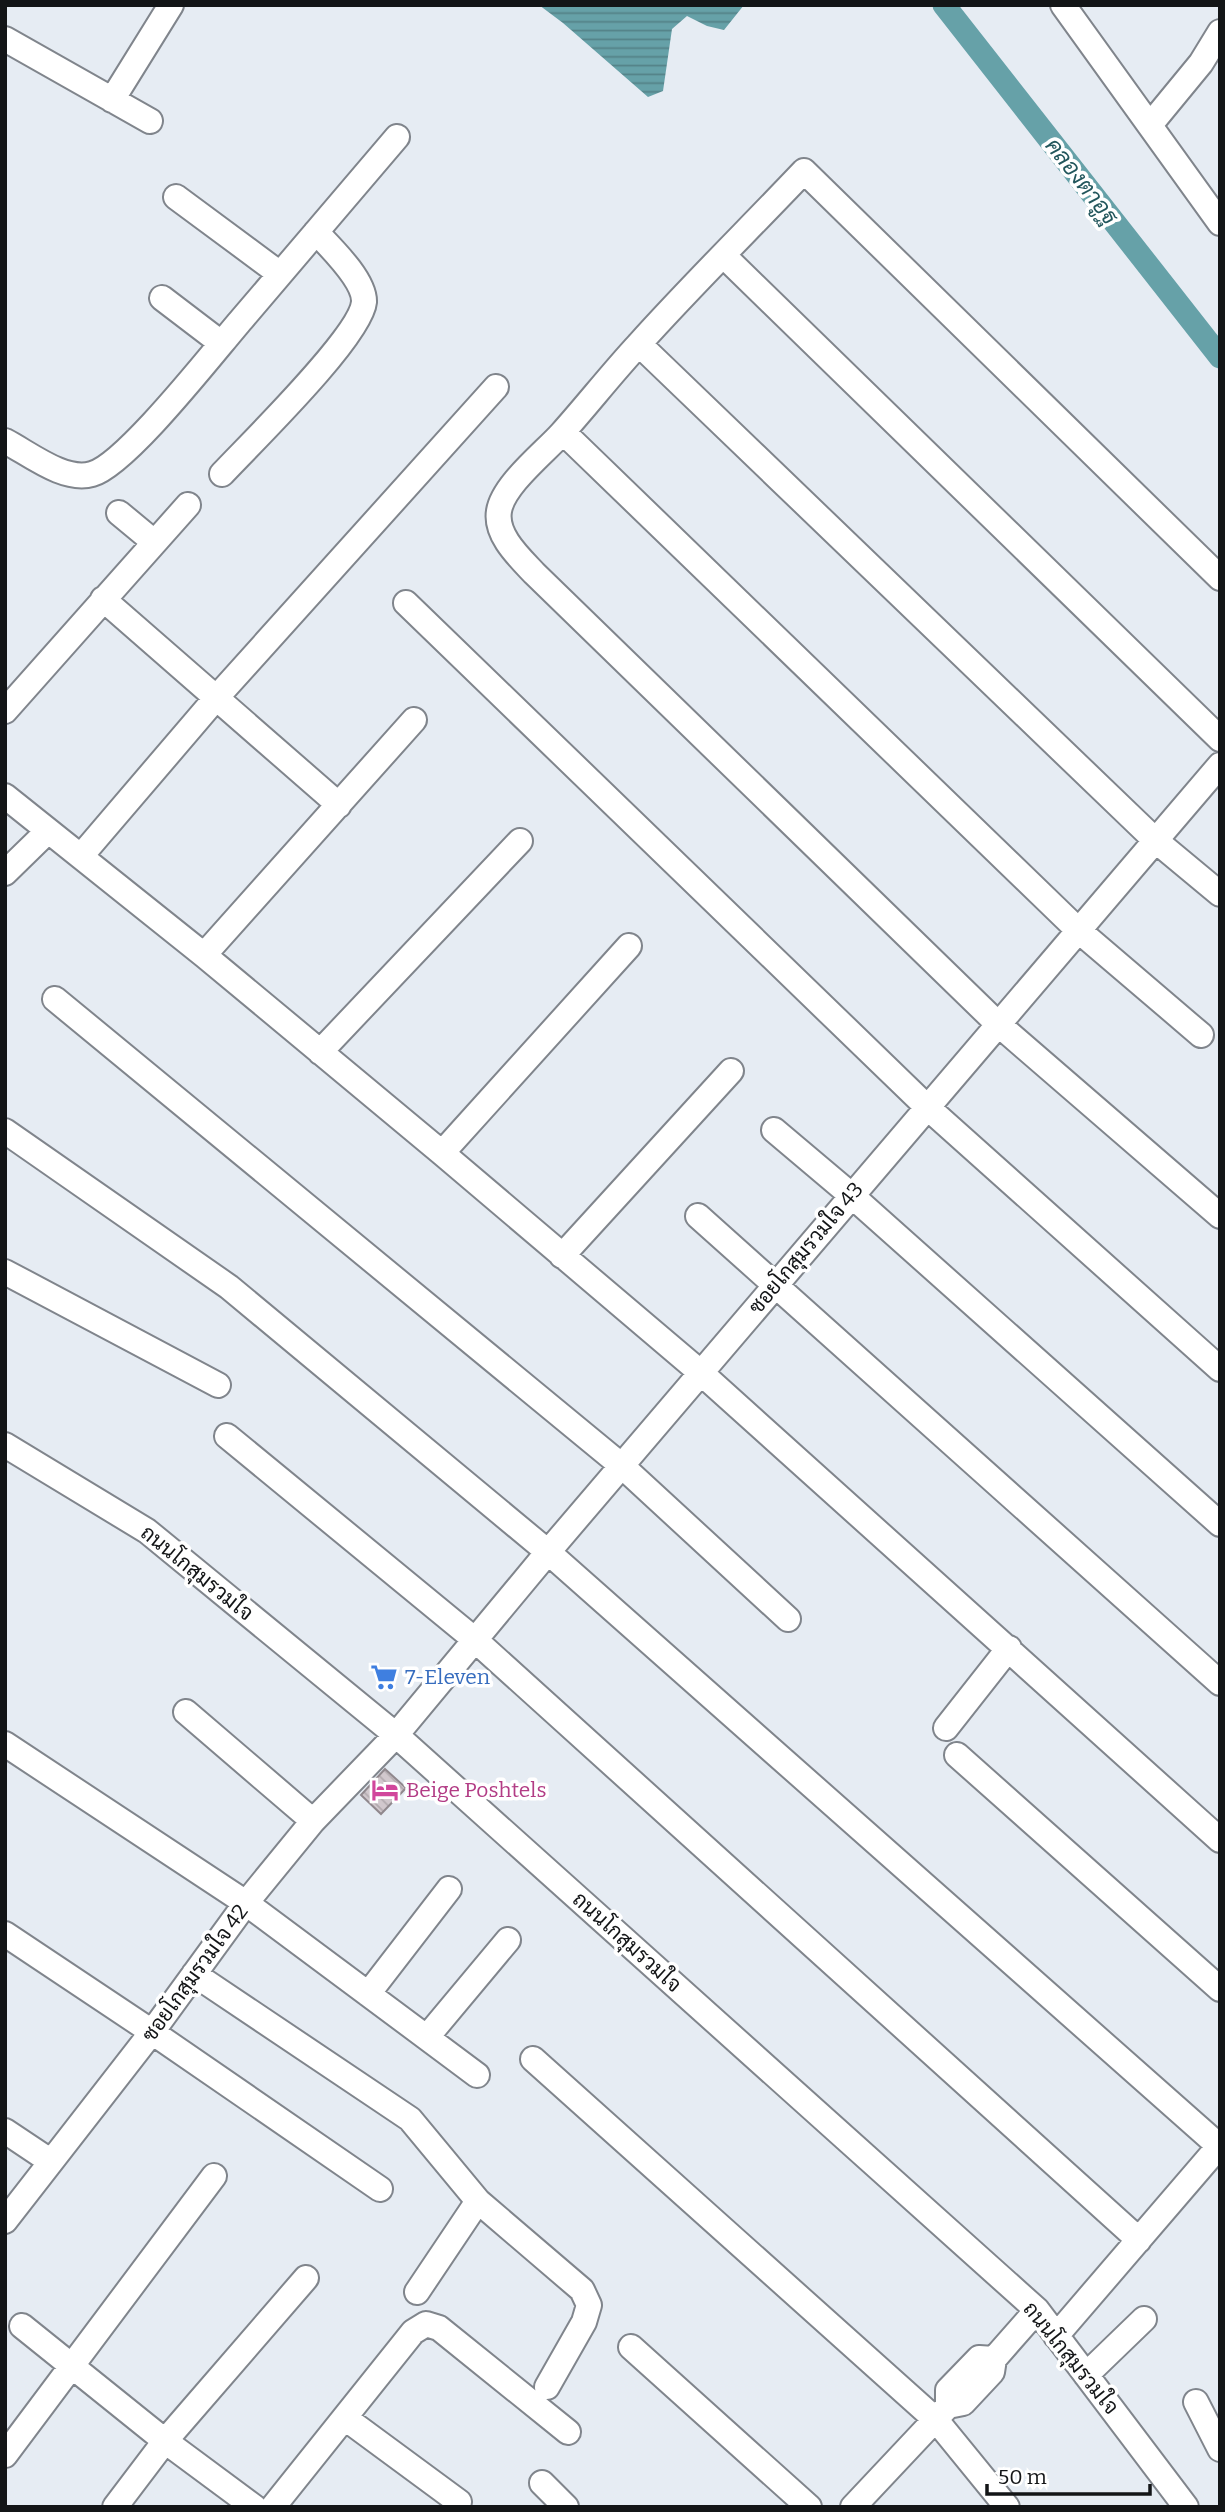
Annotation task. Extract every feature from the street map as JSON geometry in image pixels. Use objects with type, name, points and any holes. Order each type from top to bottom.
[{"type":"street","points":[[112,100],[171,5]]},
{"type":"street","points":[[1063,5],[1220,223]]},
{"type":"street","points":[[1150,125],[1200,63],[1220,32]]},
{"type":"street","points":[[5,40],[150,121]]},
{"type":"street","points":[[5,441],[61,471],[79,476],[95,473],[112,463],[165,410],[397,137]]},
{"type":"street","points":[[1220,578],[804,171],[639,344],[503,497],[498,512],[499,526],[516,553],[544,583],[998,1024],[1220,1216]]},
{"type":"street","points":[[176,197],[280,274]]},
{"type":"street","points":[[222,474],[336,351],[353,327],[364,302],[360,286],[316,232]]},
{"type":"street","points":[[724,256],[1220,739]]},
{"type":"street","points":[[162,299],[221,343]]},
{"type":"street","points":[[639,344],[1155,840],[1220,894]]},
{"type":"street","points":[[81,856],[216,698],[496,387]]},
{"type":"street","points":[[563,432],[1078,930],[1201,1035]]},
{"type":"street","points":[[5,711],[188,505]]},
{"type":"street","points":[[119,513],[154,542]]},
{"type":"street","points":[[103,599],[339,805]]},
{"type":"street","points":[[406,603],[927,1107],[1220,1369]]},
{"type":"street","points":[[204,955],[414,720]]},
{"type":"street","name":"ซอยโกสุมรวมใจ 43","points":[[396,1735],[474,1639],[851,1195],[1220,765]]},
{"type":"street","points":[[5,796],[204,955],[701,1372],[1220,1840]]},
{"type":"street","points":[[5,873],[48,831]]},
{"type":"street","points":[[320,1052],[520,841]]},
{"type":"street","points":[[443,1153],[629,946]]},
{"type":"street","points":[[55,999],[622,1466],[788,1619]]},
{"type":"street","points":[[562,1256],[731,1071]]},
{"type":"street","points":[[774,1130],[851,1195],[1220,1524]]},
{"type":"street","points":[[5,1131],[229,1287],[548,1552],[1219,2146],[1056,2336]]},
{"type":"street","points":[[698,1216],[1220,1683]]},
{"type":"street","points":[[5,1272],[218,1385]]},
{"type":"street","points":[[227,1436],[474,1639],[1139,2240]]},
{"type":"street","name":"ถนนโกสุมรวมใจ","points":[[5,1444],[147,1531],[396,1735],[1037,2310],[1186,2507]]},
{"type":"street","points":[[946,1728],[1009,1648]]},
{"type":"street","points":[[186,1712],[313,1821]]},
{"type":"street","name":"ซอยโกสุมรวมใจ 42","points":[[5,2221],[152,2032],[246,1903],[313,1821],[396,1735]]},
{"type":"street","points":[[5,1744],[246,1903],[477,2075]]},
{"type":"street","points":[[957,1755],[1220,1989]]},
{"type":"street","points":[[368,1994],[449,1889]]},
{"type":"street","points":[[5,1934],[380,2189]]},
{"type":"street","points":[[427,2037],[508,1940]]},
{"type":"street","points":[[194,1974],[410,2119],[478,2201],[582,2290],[589,2305],[584,2322],[547,2387]]},
{"type":"street","points":[[533,2059],[942,2413],[1007,2507]]},
{"type":"street","points":[[5,2131],[50,2161]]},
{"type":"street","points":[[5,2455],[214,2176]]},
{"type":"street","points":[[417,2292],[478,2201]]},
{"type":"street","points":[[115,2507],[165,2441],[306,2278]]},
{"type":"street","points":[[853,2507],[942,2413],[948,2390],[979,2358],[995,2359],[1037,2310]]},
{"type":"street","points":[[1086,2375],[1144,2319]]},
{"type":"street","points":[[273,2507],[413,2332],[426,2324],[439,2329],[568,2432]]},
{"type":"street","points":[[22,2326],[165,2441],[254,2507]]},
{"type":"street","points":[[631,2347],[809,2507]]},
{"type":"street","points":[[1196,2402],[1220,2449]]},
{"type":"street","points":[[345,2418],[458,2502]]},
{"type":"street","points":[[542,2483],[566,2507]]},
{"type":"water","points":[[539,5],[744,5],[724,30],[707,26],[687,16],[672,29],[663,91],[648,97]]},
{"type":"building","points":[[385,1769],[406,1788],[381,1814],[361,1795]]},
{"type":"waterway","name":"คลองตาอูฐ","points":[[944,5],[1220,357]]},
{"type":"place","name":"7-Eleven","points":[[384,1677]]},
{"type":"place","name":"Beige Poshtels","points":[[385,1790]]}]
